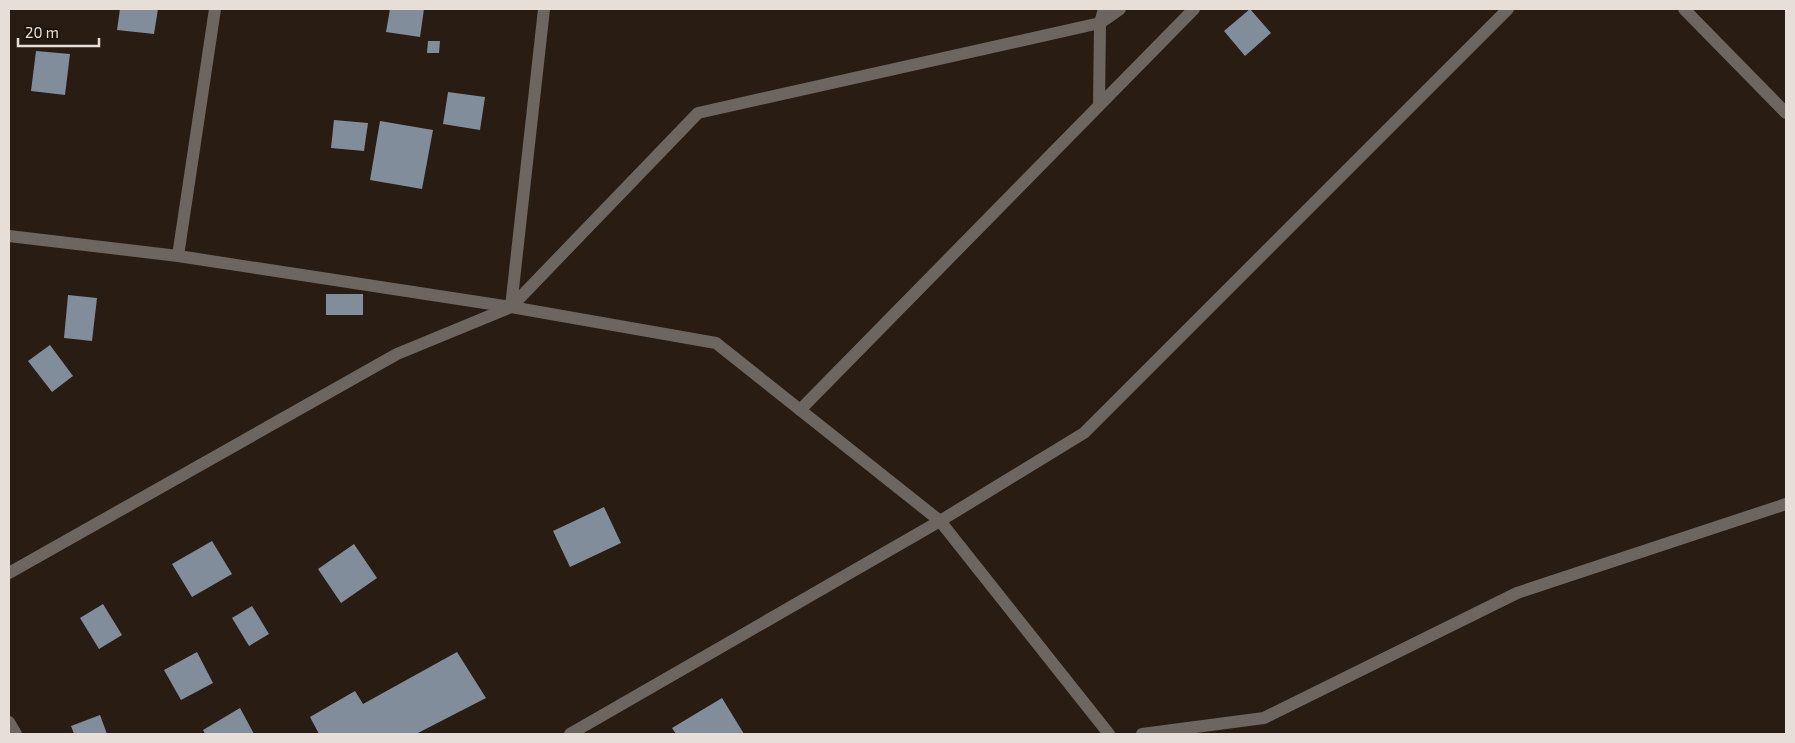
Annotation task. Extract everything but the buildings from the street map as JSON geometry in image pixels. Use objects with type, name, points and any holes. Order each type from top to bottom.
[{"type":"street","points":[[178,256],[215,9]]},
{"type":"street","points":[[511,307],[544,9]]},
{"type":"street","points":[[1099,106],[1100,23],[1104,9]]},
{"type":"street","points":[[9,573],[397,354],[511,307],[698,113],[1100,23],[1120,9]]},
{"type":"street","points":[[800,410],[1194,9]]},
{"type":"street","points":[[570,734],[940,521],[1084,433],[1508,9]]},
{"type":"street","points":[[1684,9],[1786,113]]},
{"type":"street","points":[[9,236],[178,256],[511,307],[716,343],[940,521],[1109,734]]},
{"type":"street","points":[[1142,734],[1264,718],[1517,593],[1786,504]]},
{"type":"street","points":[[9,722],[16,734]]}]
